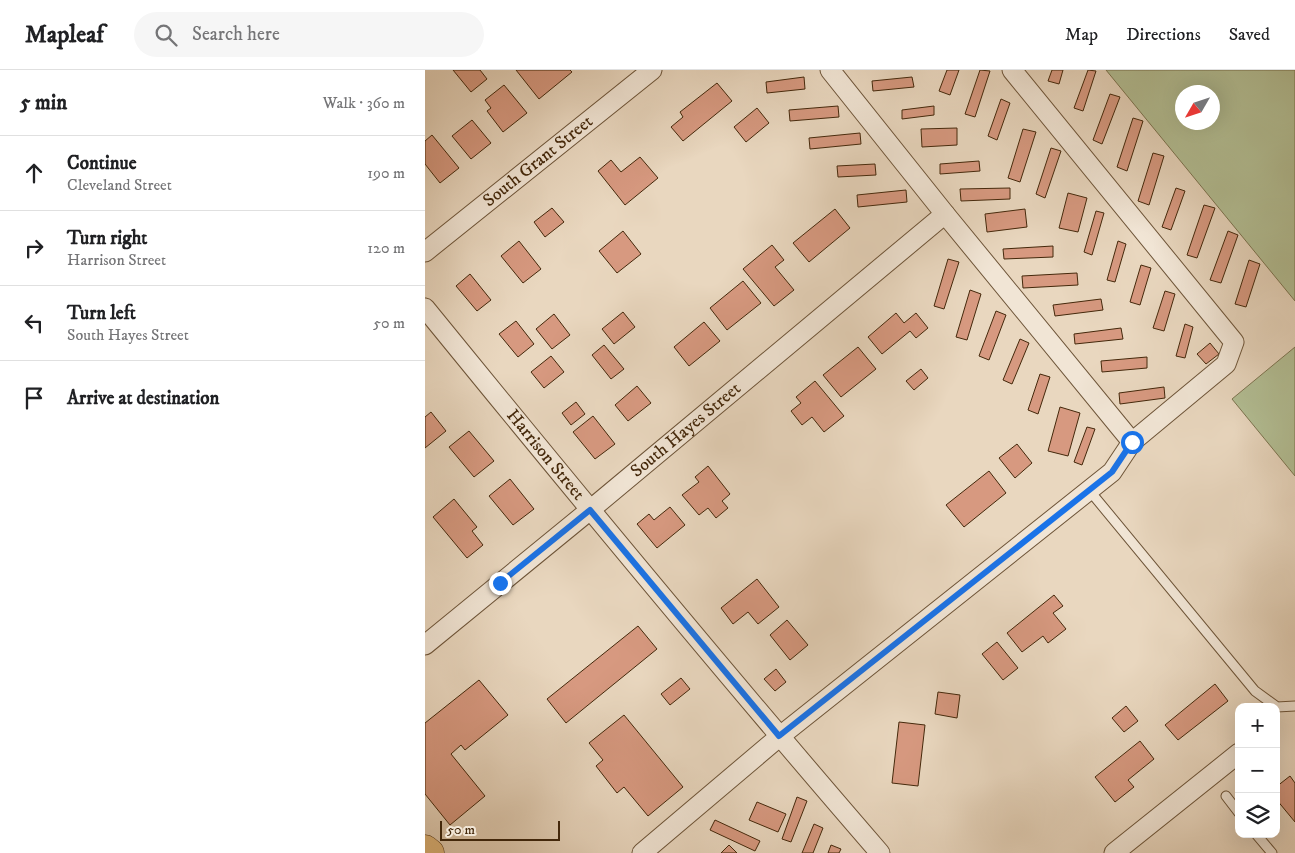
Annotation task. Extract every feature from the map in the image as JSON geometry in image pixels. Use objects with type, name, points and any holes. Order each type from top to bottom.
[{"type":"main road","points":[[425,849],[430,853]]},
{"type":"street","name":"South Grant Street","points":[[425,252],[652,70]]},
{"type":"street","points":[[830,70],[1132,442]]},
{"type":"street","points":[[642,853],[779,736],[1112,472],[1132,442],[1226,364],[1234,342],[1012,70]]},
{"type":"street","name":"South Hayes Street","points":[[425,645],[945,214]]},
{"type":"street","name":"Harrison Street","points":[[425,308],[590,510],[779,736],[880,853]]},
{"type":"street","points":[[1114,853],[1235,756]]},
{"type":"lane","points":[[1089,490],[1255,691],[1277,707],[1295,706]]},
{"type":"lane","points":[[1226,796],[1235,807]]},
{"type":"lane","points":[[1260,838],[1272,853]]},
{"type":"green space","points":[[1106,70],[1295,70],[1295,301]]},
{"type":"green space","points":[[1295,347],[1295,476],[1232,399]]},
{"type":"building","points":[[453,70],[480,70],[487,79],[471,92]]},
{"type":"building","points":[[516,70],[570,70],[572,72],[539,99]]},
{"type":"building","points":[[947,70],[959,70],[950,95],[939,91]]},
{"type":"building","points":[[980,70],[990,71],[975,117],[965,114]]},
{"type":"building","points":[[1052,70],[1063,70],[1059,84],[1048,81]]},
{"type":"building","points":[[1088,70],[1096,71],[1083,111],[1074,108]]},
{"type":"building","points":[[804,77],[805,89],[767,93],[766,82]]},
{"type":"building","points":[[912,77],[914,87],[873,91],[872,81]]},
{"type":"building","points":[[717,83],[732,101],[683,141],[671,127],[683,117],[680,112]]},
{"type":"building","points":[[504,85],[527,113],[503,132],[487,111],[491,108],[485,100]]},
{"type":"building","points":[[1110,94],[1120,97],[1102,144],[1093,140]]},
{"type":"building","points":[[1001,99],[1010,103],[997,140],[988,136]]},
{"type":"building","points":[[838,106],[839,117],[790,121],[789,110]]},
{"type":"building","points":[[934,106],[934,115],[902,119],[902,110]]},
{"type":"building","points":[[757,108],[769,123],[746,142],[734,127]]},
{"type":"building","points":[[1133,118],[1143,121],[1127,171],[1117,167]]},
{"type":"building","points":[[472,120],[491,143],[471,159],[452,136]]},
{"type":"building","points":[[957,128],[957,145],[922,147],[921,129]]},
{"type":"building","points":[[1023,129],[1036,132],[1020,182],[1008,178]]},
{"type":"building","points":[[860,133],[861,144],[810,149],[809,138]]},
{"type":"building","points":[[432,135],[459,168],[440,183],[425,164],[425,141]]},
{"type":"building","points":[[1051,148],[1061,151],[1045,198],[1036,194]]},
{"type":"building","points":[[1153,153],[1164,156],[1149,205],[1138,201]]},
{"type":"building","points":[[640,157],[658,178],[625,205],[598,171],[611,160],[621,172]]},
{"type":"building","points":[[979,161],[980,171],[940,174],[940,164]]},
{"type":"building","points":[[875,164],[876,175],[838,177],[837,166]]},
{"type":"building","points":[[1010,188],[1010,199],[961,201],[960,189]]},
{"type":"building","points":[[1176,188],[1185,191],[1171,230],[1162,227]]},
{"type":"building","points":[[906,190],[907,202],[858,207],[857,195]]},
{"type":"building","points":[[1068,193],[1087,198],[1078,232],[1059,228]]},
{"type":"building","points":[[1204,205],[1215,208],[1197,258],[1187,255]]},
{"type":"building","points":[[552,208],[564,222],[545,237],[534,222]]},
{"type":"building","points":[[835,209],[850,228],[809,262],[793,243]]},
{"type":"building","points":[[1025,209],[1027,227],[987,232],[985,214]]},
{"type":"building","points":[[1096,211],[1104,213],[1092,255],[1084,252]]},
{"type":"building","points":[[623,231],[641,254],[617,273],[599,251]]},
{"type":"building","points":[[1228,231],[1238,235],[1221,283],[1210,280]]},
{"type":"building","points":[[519,241],[541,269],[523,283],[501,256]]},
{"type":"building","points":[[1118,241],[1126,244],[1115,282],[1107,280]]},
{"type":"building","points":[[772,245],[784,260],[775,267],[794,290],[774,306],[743,269]]},
{"type":"building","points":[[1053,246],[1053,257],[1004,259],[1003,249]]},
{"type":"building","points":[[948,259],[959,262],[944,309],[934,306]]},
{"type":"building","points":[[1249,260],[1260,264],[1246,307],[1235,304]]},
{"type":"building","points":[[1141,265],[1151,268],[1140,305],[1130,302]]},
{"type":"building","points":[[1077,273],[1078,285],[1023,288],[1022,276]]},
{"type":"building","points":[[470,274],[491,300],[477,311],[456,286]]},
{"type":"building","points":[[743,281],[761,303],[727,330],[710,308]]},
{"type":"building","points":[[970,290],[981,294],[967,340],[956,337]]},
{"type":"building","points":[[1165,291],[1175,294],[1164,331],[1153,328]]},
{"type":"building","points":[[1101,299],[1103,310],[1055,316],[1053,305]]},
{"type":"building","points":[[996,311],[1006,315],[989,360],[979,356]]},
{"type":"building","points":[[623,312],[635,327],[614,344],[602,329]]},
{"type":"building","points":[[896,313],[904,323],[916,313],[928,328],[916,338],[910,331],[882,354],[868,337]]},
{"type":"building","points":[[554,314],[570,335],[552,349],[536,329]]},
{"type":"building","points":[[516,321],[534,344],[518,357],[499,334]]},
{"type":"building","points":[[704,322],[720,341],[689,366],[674,347]]},
{"type":"building","points":[[1185,324],[1193,327],[1185,358],[1176,356]]},
{"type":"building","points":[[1121,328],[1123,339],[1075,344],[1074,334]]},
{"type":"building","points":[[1020,339],[1029,343],[1012,384],[1003,380]]},
{"type":"building","points":[[1210,343],[1219,354],[1206,364],[1197,354]]},
{"type":"building","points":[[604,345],[624,369],[611,379],[592,355]]},
{"type":"building","points":[[858,347],[876,369],[841,397],[823,375]]},
{"type":"building","points":[[551,356],[564,372],[544,388],[531,372]]},
{"type":"building","points":[[1147,357],[1147,368],[1102,372],[1101,361]]},
{"type":"building","points":[[921,369],[928,378],[914,390],[906,381]]},
{"type":"building","points":[[1040,374],[1050,377],[1038,414],[1028,410]]},
{"type":"building","points":[[815,381],[844,416],[824,432],[812,417],[802,425],[791,411],[801,403],[796,397]]},
{"type":"building","points":[[637,386],[651,403],[628,421],[615,405]]},
{"type":"building","points":[[1164,387],[1165,398],[1120,404],[1119,393]]},
{"type":"building","points":[[576,402],[585,414],[571,425],[562,413]]},
{"type":"building","points":[[1060,407],[1080,413],[1068,456],[1048,451]]},
{"type":"building","points":[[431,412],[446,431],[425,448],[425,417]]},
{"type":"building","points":[[593,416],[615,444],[595,459],[573,432]]},
{"type":"building","points":[[1087,427],[1095,429],[1082,465],[1074,462]]},
{"type":"building","points":[[469,431],[494,461],[474,477],[449,447]]},
{"type":"building","points":[[1017,444],[1032,463],[1015,478],[999,458]]},
{"type":"building","points":[[708,466],[730,494],[722,501],[728,508],[716,518],[708,508],[699,515],[682,495],[699,482],[695,477]]},
{"type":"building","points":[[989,471],[1006,493],[964,527],[946,505]]},
{"type":"building","points":[[510,479],[534,509],[513,525],[489,496]]},
{"type":"building","points":[[454,499],[477,527],[472,531],[483,545],[467,558],[433,517]]},
{"type":"building","points":[[670,507],[685,525],[657,548],[637,524],[649,514],[654,520]]},
{"type":"building","points":[[757,579],[779,607],[758,624],[748,612],[733,624],[721,608]]},
{"type":"building","points":[[1054,595],[1063,606],[1053,613],[1066,629],[1048,643],[1043,636],[1022,652],[1007,633]]},
{"type":"building","points":[[787,620],[808,645],[790,660],[770,635]]},
{"type":"building","points":[[638,626],[657,649],[566,723],[547,699]]},
{"type":"building","points":[[997,642],[1018,668],[1003,680],[982,654]]},
{"type":"building","points":[[776,669],[786,682],[775,691],[764,679]]},
{"type":"building","points":[[681,678],[690,689],[670,705],[661,694]]},
{"type":"building","points":[[479,680],[508,715],[465,750],[461,745],[451,754],[485,796],[450,825],[425,794],[425,723]]},
{"type":"building","points":[[1215,684],[1228,701],[1178,740],[1165,725]]},
{"type":"building","points":[[938,692],[960,695],[957,718],[935,714]]},
{"type":"building","points":[[1126,706],[1138,721],[1124,732],[1112,718]]},
{"type":"building","points":[[624,715],[683,787],[648,816],[624,787],[617,793],[596,766],[603,760],[589,743]]},
{"type":"building","points":[[899,722],[925,725],[918,786],[892,783]]},
{"type":"building","points":[[1140,741],[1154,759],[1128,780],[1134,787],[1115,802],[1095,777]]},
{"type":"building","points":[[1290,776],[1295,783],[1295,822],[1280,804],[1280,784]]},
{"type":"building","points":[[797,797],[807,801],[791,842],[782,839]]},
{"type":"building","points":[[757,802],[786,814],[778,832],[749,820]]},
{"type":"building","points":[[715,820],[760,841],[755,851],[710,830]]},
{"type":"building","points":[[814,824],[823,828],[813,853],[802,853]]},
{"type":"building","points":[[729,845],[737,853],[721,853]]},
{"type":"building","points":[[831,845],[841,849],[839,853],[828,853]]},
{"type":"route","points":[[500,583],[590,510],[779,736],[1112,472],[1132,442]]}]
